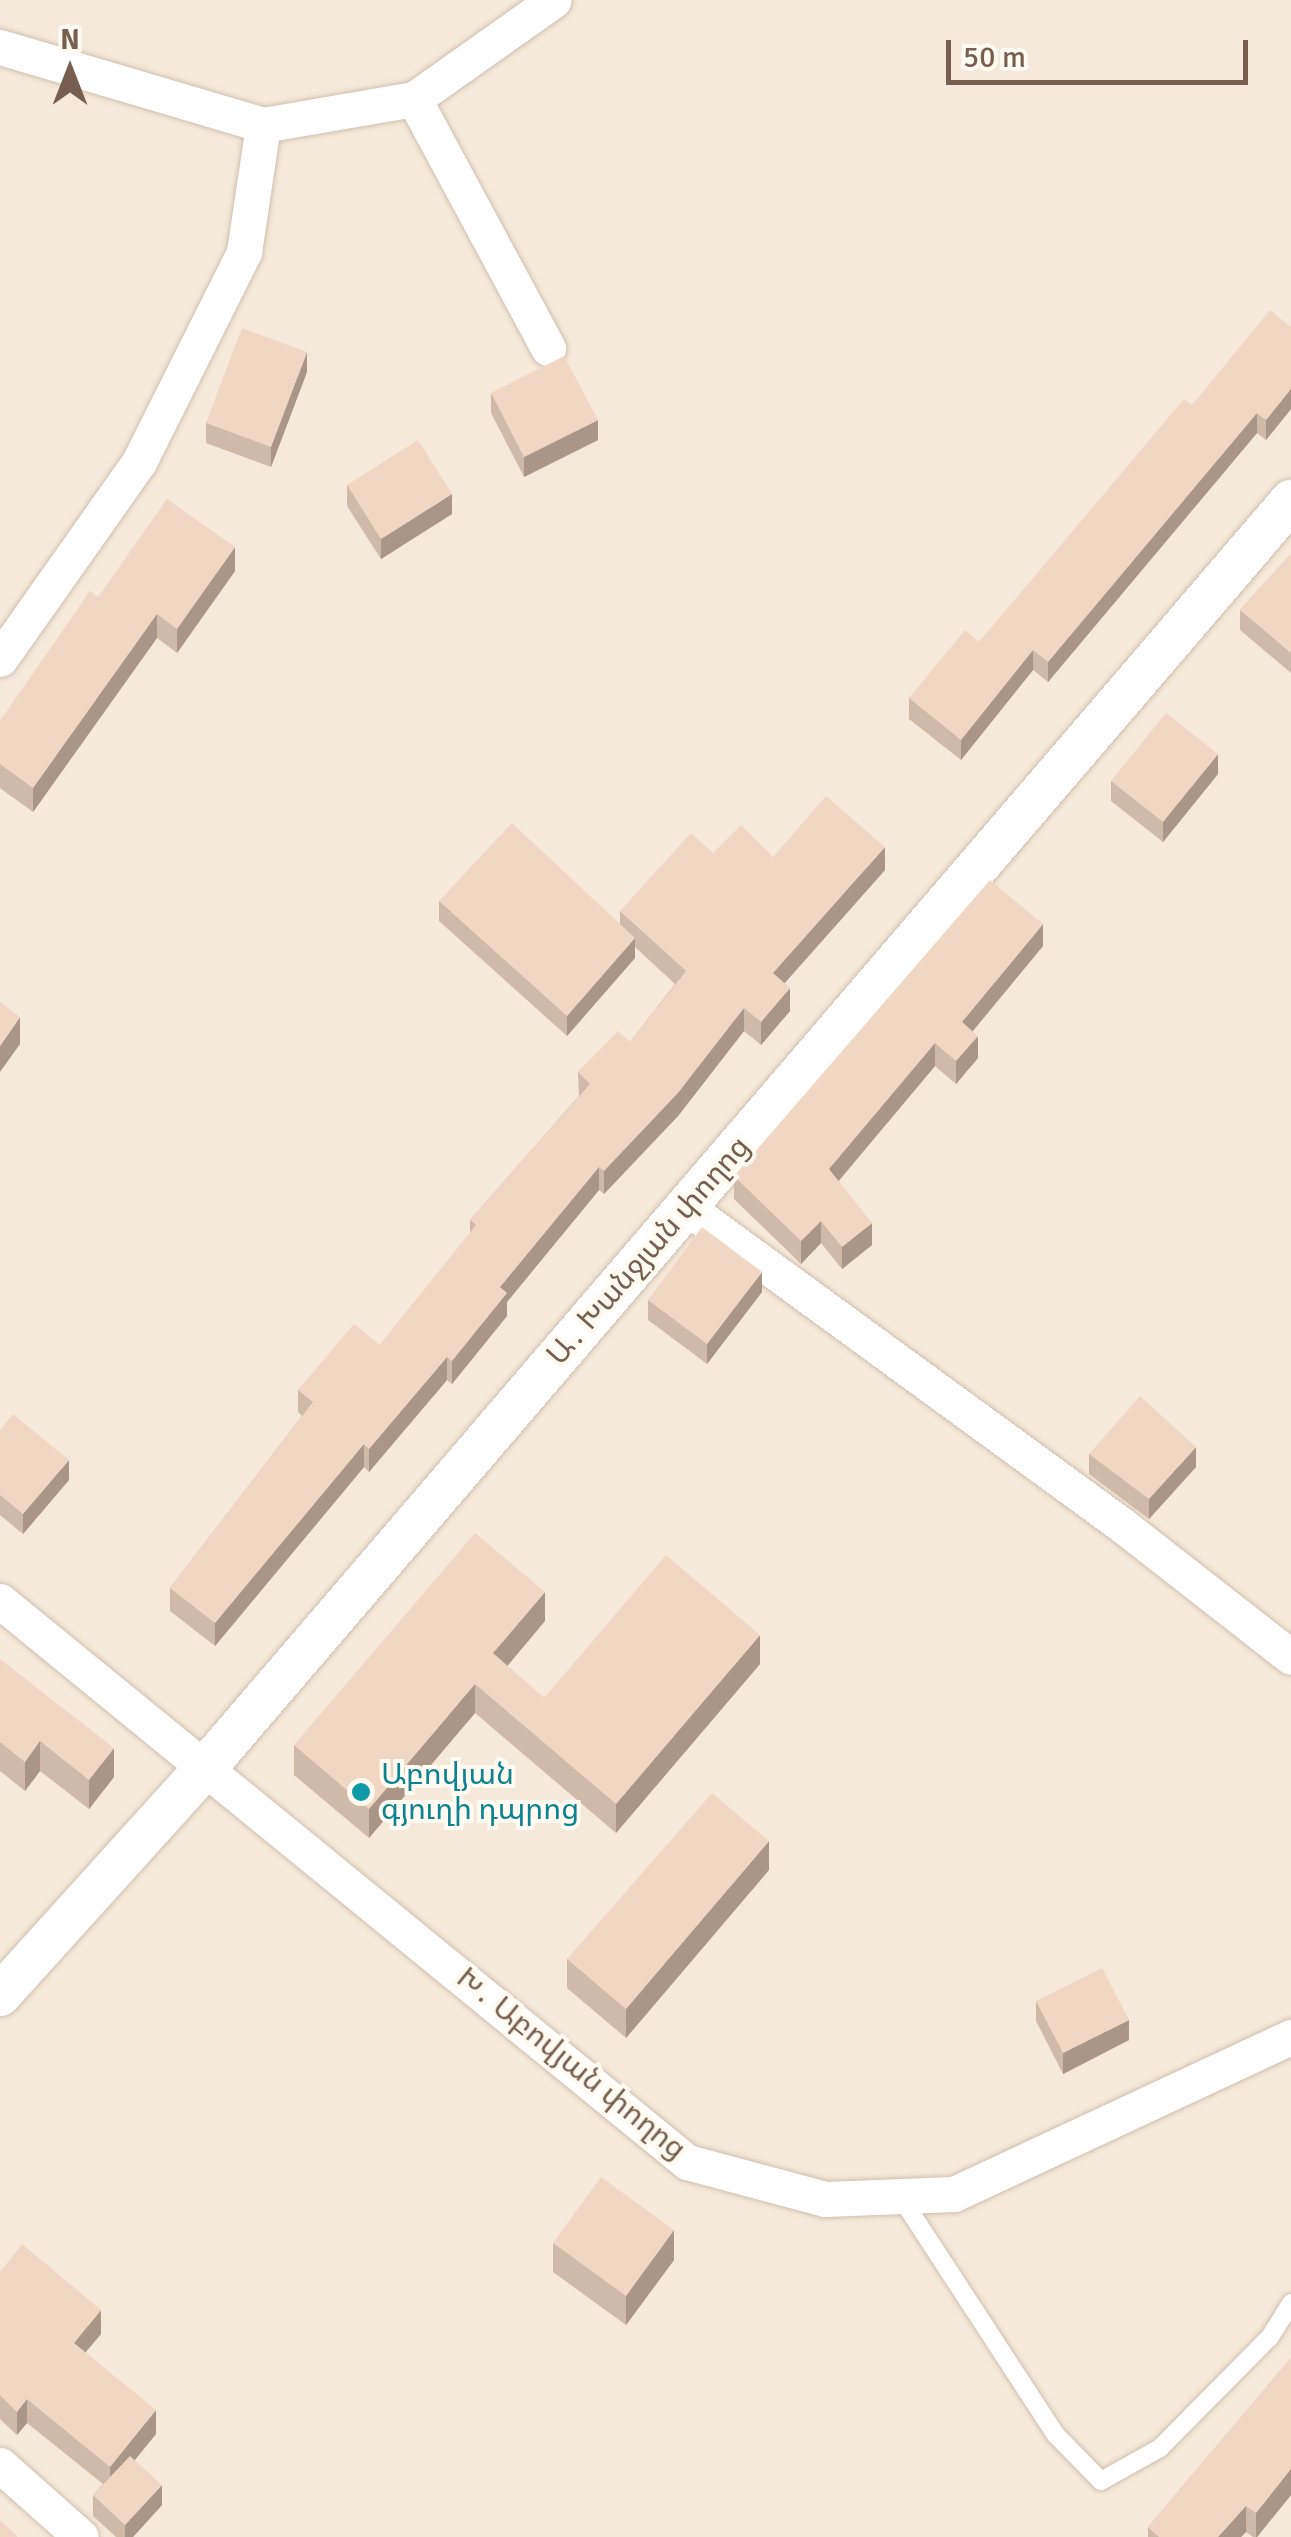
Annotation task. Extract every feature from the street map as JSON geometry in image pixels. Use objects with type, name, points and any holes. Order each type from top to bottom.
[{"type":"street","points":[[0,47],[263,125],[414,99],[554,0]]},
{"type":"street","points":[[414,99],[548,348]]},
{"type":"street","points":[[0,659],[139,462],[244,252],[263,125]]},
{"type":"street","name":"Ա․ Խանջյան փողոց","points":[[0,1994],[208,1765],[1291,501]]},
{"type":"street","points":[[686,1207],[1122,1525],[1291,1657]]},
{"type":"street","name":"Խ․ Աբովյան փողոց","points":[[0,1601],[208,1765],[687,2162],[825,2199],[954,2194],[1291,2037]]},
{"type":"street","points":[[0,2465],[82,2537]]},
{"type":"lane","points":[[900,2196],[1056,2435],[1102,2481],[1160,2448],[1270,2337],[1291,2304]]},
{"type":"shaded area","points":[[0,0],[1291,0],[1291,2537],[0,2537]]},
{"type":"building","points":[[1270,310],[1291,327],[1291,389],[1266,420],[1257,413],[1048,662],[1033,650],[961,740],[909,698],[965,630],[979,642],[1184,399],[1192,405]]},
{"type":"building","points":[[242,328],[307,352],[271,447],[206,423]]},
{"type":"building","points":[[564,356],[598,420],[524,457],[491,393]]},
{"type":"building","points":[[418,440],[452,494],[381,539],[347,485]]},
{"type":"building","points":[[167,499],[235,547],[177,629],[157,614],[33,788],[0,764],[0,721],[90,591],[98,597]]},
{"type":"building","points":[[1291,554],[1291,653],[1240,610]]},
{"type":"building","points":[[1166,713],[1218,754],[1163,822],[1111,781]]},
{"type":"building","points":[[826,796],[885,847],[773,973],[790,988],[761,1022],[744,1008],[678,1093],[604,1171],[599,1167],[500,1287],[507,1293],[452,1361],[447,1357],[369,1449],[364,1444],[215,1623],[170,1588],[313,1402],[298,1390],[354,1324],[380,1345],[476,1225],[470,1220],[590,1084],[578,1072],[618,1031],[630,1042],[686,971],[620,911],[691,833],[713,853],[741,825],[773,857]]},
{"type":"building","points":[[512,823],[635,938],[567,1016],[439,901]]},
{"type":"building","points":[[990,880],[1043,924],[962,1022],[978,1036],[956,1061],[935,1043],[829,1169],[872,1223],[842,1247],[821,1221],[801,1241],[734,1176]]},
{"type":"building","points":[[0,1002],[20,1017],[0,1046]]},
{"type":"building","points":[[702,1227],[762,1272],[707,1344],[648,1300]]},
{"type":"building","points":[[1140,1396],[1196,1447],[1149,1499],[1089,1454]]},
{"type":"building","points":[[13,1414],[69,1460],[23,1514],[0,1495],[0,1430]]},
{"type":"building","points":[[475,1533],[545,1592],[493,1653],[544,1698],[666,1555],[760,1635],[616,1804],[475,1684],[369,1809],[294,1745]]},
{"type":"building","points":[[0,1659],[114,1748],[89,1780],[40,1741],[25,1762],[0,1742]]},
{"type":"building","points":[[712,1793],[769,1841],[626,2009],[567,1959]]},
{"type":"building","points":[[1102,1968],[1129,2020],[1063,2053],[1036,2001]]},
{"type":"building","points":[[601,2177],[674,2230],[626,2296],[553,2243]]},
{"type":"building","points":[[22,2244],[101,2310],[74,2343],[156,2410],[110,2467],[27,2399],[17,2412],[0,2395],[0,2272]]},
{"type":"building","points":[[1291,2358],[1291,2469],[1256,2513],[1246,2506],[1218,2537],[1159,2537],[1148,2527]]},
{"type":"building","points":[[130,2456],[162,2485],[125,2525],[93,2495]]},
{"type":"building","points":[[0,2520],[17,2536],[17,2537],[0,2537]]},
{"type":"place","name":"Աբովյան գյուղի դպրոց","points":[[361,1792]]}]
